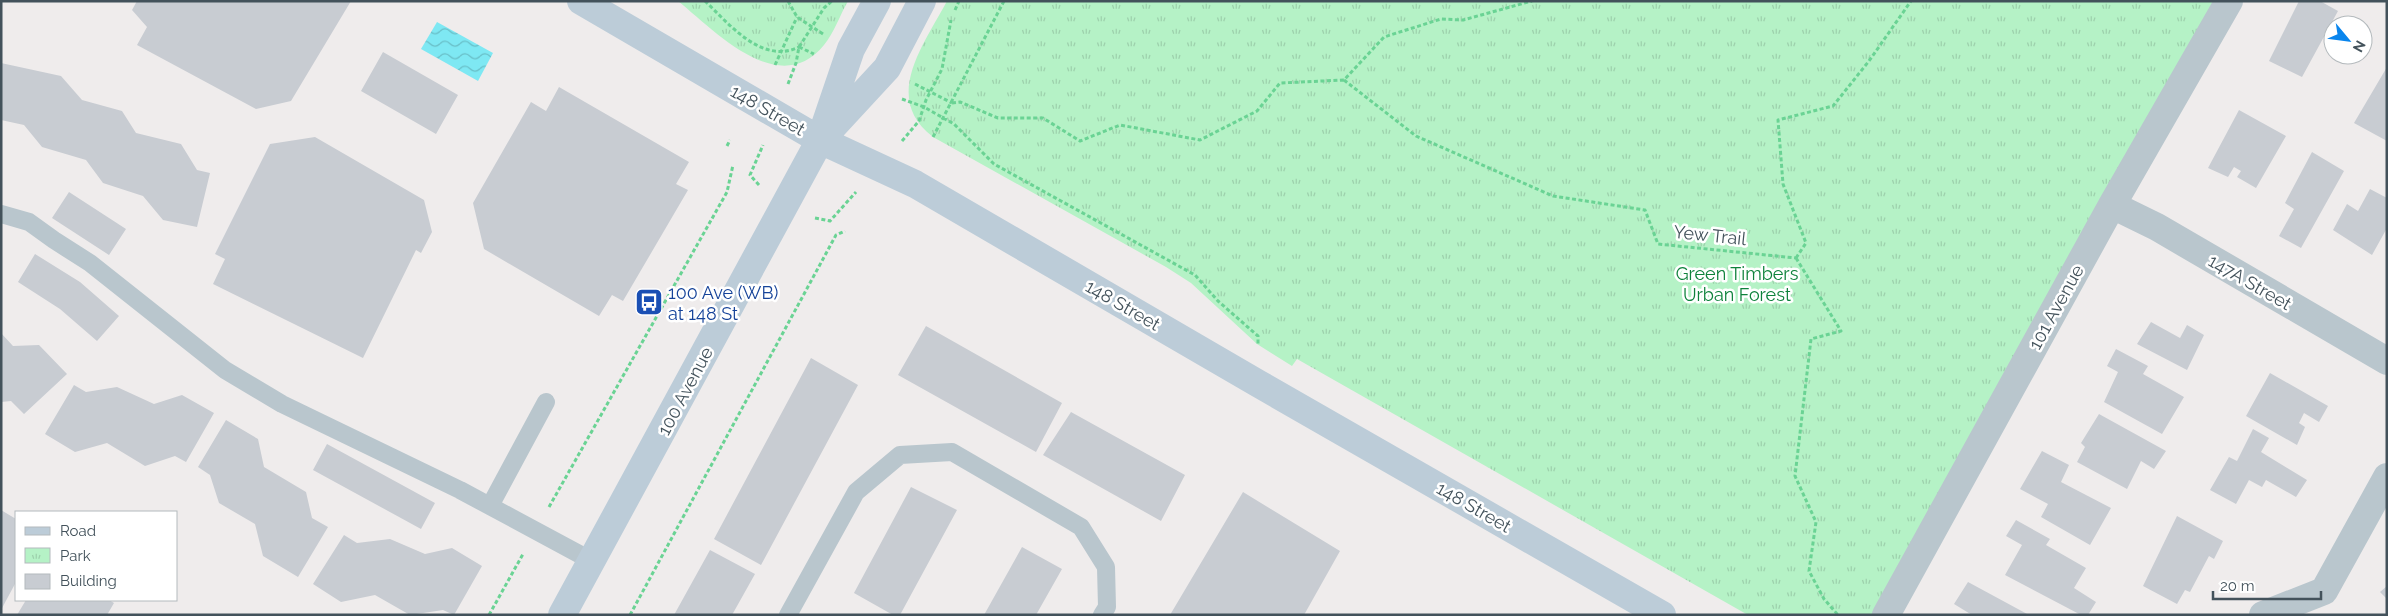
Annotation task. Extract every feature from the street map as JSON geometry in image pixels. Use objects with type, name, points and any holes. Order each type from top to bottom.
[{"type":"main road","name":"148 Street","points":[[581,1],[820,140],[908,180],[1662,615]]},
{"type":"main road","name":"100 Avenue","points":[[562,615],[820,140],[851,49],[877,1]]},
{"type":"main road","name":"100 Avenue","points":[[820,140],[887,68],[922,1]]},
{"type":"street","name":"101 Avenue","points":[[1886,615],[2112,205],[2229,1]]},
{"type":"street","name":"147A Street","points":[[2112,205],[2157,227],[2387,361]]},
{"type":"street","points":[[2264,615],[2324,591],[2387,477]]},
{"type":"lane","points":[[1,214],[30,222],[90,263],[233,375],[282,404],[490,506],[592,562]]},
{"type":"lane","points":[[490,506],[546,402]]},
{"type":"lane","points":[[788,615],[856,492],[900,455],[952,452],[1081,526],[1106,567],[1107,607],[1102,615]]},
{"type":"path","points":[[705,1],[746,40],[780,52],[800,47],[814,54]]},
{"type":"path","points":[[788,1],[797,17],[828,37]]},
{"type":"path","points":[[796,63],[800,47],[812,26],[824,8],[832,1]]},
{"type":"path","points":[[919,122],[930,92],[942,69],[952,17],[959,1]]},
{"type":"path","points":[[933,137],[1004,1]]},
{"type":"path","points":[[908,80],[952,103],[960,102],[998,118],[1043,118],[1080,141],[1120,125],[1200,140],[1257,111],[1280,83],[1344,80],[1384,37],[1441,19],[1463,20],[1532,1]]},
{"type":"path","points":[[1838,615],[1824,599],[1809,571],[1816,522],[1795,476],[1811,339],[1841,331],[1796,258],[1806,243],[1783,184],[1778,120],[1833,106],[1869,61],[1910,1]]},
{"type":"path","points":[[775,65],[797,17]]},
{"type":"path","name":"Yew Trail","points":[[1344,80],[1416,136],[1553,196],[1645,210],[1658,244],[1796,258]]},
{"type":"path","points":[[909,103],[924,107],[954,124],[994,164],[1195,275],[1218,301],[1258,336],[1259,384]]},
{"type":"path","points":[[727,146],[730,140]]},
{"type":"path","points":[[489,615],[727,192],[733,165]]},
{"type":"path","points":[[630,615],[836,235],[846,231]]},
{"type":"green space","points":[[678,1],[848,1],[824,45],[806,60],[787,66],[768,63],[748,55],[729,43]]},
{"type":"green space","name":"Green Timbers Urban Forest","points":[[947,1],[2218,1],[1875,615],[1748,615],[1297,359],[1292,366],[1257,344],[1191,283],[1166,267],[933,137],[918,122],[910,105],[909,88],[912,70],[919,52]]},
{"type":"water","points":[[437,22],[493,53],[478,81],[421,49]]},
{"type":"building","points":[[137,1],[351,1],[291,101],[256,109],[137,45],[147,27],[132,10]]},
{"type":"building","points":[[2299,1],[2320,1],[2338,11],[2336,15],[2323,15],[2323,38],[2302,77],[2269,61]]},
{"type":"building","points":[[383,52],[458,95],[436,134],[361,91]]},
{"type":"building","points":[[1,63],[61,76],[82,100],[122,111],[136,133],[181,144],[197,170],[210,173],[197,227],[163,220],[143,196],[103,183],[86,160],[42,147],[24,125],[1,120]]},
{"type":"building","points":[[2387,67],[2387,141],[2354,123]]},
{"type":"building","points":[[559,87],[689,162],[676,184],[688,190],[623,301],[612,295],[599,316],[484,249],[473,203],[531,102],[546,111]]},
{"type":"building","points":[[2239,110],[2286,136],[2256,188],[2237,177],[2241,171],[2234,167],[2228,177],[2208,168]]},
{"type":"building","points":[[315,137],[424,200],[432,232],[421,253],[416,250],[363,358],[213,284],[225,259],[215,254],[270,144]]},
{"type":"building","points":[[2312,152],[2344,171],[2301,248],[2279,236],[2294,209],[2285,203]]},
{"type":"building","points":[[2370,189],[2387,198],[2387,228],[2372,255],[2333,230],[2347,204],[2358,211]]},
{"type":"building","points":[[69,192],[126,229],[109,255],[52,218]]},
{"type":"building","points":[[35,254],[80,282],[119,316],[97,341],[60,309],[18,282]]},
{"type":"building","points":[[2151,322],[2180,338],[2187,325],[2204,335],[2187,370],[2137,344]]},
{"type":"building","points":[[926,326],[1062,403],[1036,452],[898,375]]},
{"type":"building","points":[[1,333],[13,346],[39,345],[67,374],[24,414],[11,401],[1,402]]},
{"type":"building","points":[[2116,349],[2148,366],[2143,374],[2184,397],[2162,434],[2104,402],[2118,372],[2107,366]]},
{"type":"building","points":[[811,358],[858,385],[761,565],[714,539]]},
{"type":"building","points":[[2270,373],[2328,406],[2319,422],[2304,413],[2299,423],[2305,427],[2297,445],[2246,416]]},
{"type":"building","points":[[74,385],[86,392],[117,387],[154,404],[182,395],[214,413],[186,462],[175,456],[145,466],[107,443],[75,452],[45,434]]},
{"type":"building","points":[[1071,412],[1185,475],[1161,521],[1043,455]]},
{"type":"building","points":[[2099,414],[2166,451],[2154,469],[2141,461],[2127,489],[2077,462],[2085,447],[2081,443]]},
{"type":"building","points":[[226,420],[258,439],[264,467],[306,492],[312,518],[328,527],[298,577],[263,556],[255,524],[219,503],[210,475],[198,467]]},
{"type":"building","points":[[2253,429],[2269,438],[2261,452],[2307,480],[2296,497],[2266,480],[2262,487],[2249,480],[2236,504],[2210,490],[2229,457],[2237,461]]},
{"type":"building","points":[[327,444],[435,503],[421,529],[313,470]]},
{"type":"building","points":[[2042,451],[2069,465],[2061,482],[2111,508],[2090,545],[2041,517],[2048,504],[2020,489]]},
{"type":"building","points":[[911,487],[957,510],[900,615],[893,615],[854,593]]},
{"type":"building","points":[[1243,492],[1340,551],[1304,615],[1170,615]]},
{"type":"building","points":[[1,510],[15,518],[15,584],[1,610]]},
{"type":"building","points":[[2177,516],[2223,541],[2214,559],[2209,556],[2190,592],[2185,590],[2177,604],[2143,586]]},
{"type":"building","points":[[2016,520],[2050,539],[2046,545],[2086,568],[2074,588],[2096,602],[2088,615],[2081,615],[2005,575],[2022,545],[2006,536]]},
{"type":"building","points":[[344,535],[357,543],[390,539],[425,554],[452,548],[482,566],[454,615],[443,610],[410,615],[375,595],[341,602],[313,584]]},
{"type":"building","points":[[1022,547],[1062,569],[1036,615],[984,615]]},
{"type":"building","points":[[710,550],[755,574],[732,615],[674,615]]},
{"type":"building","points":[[1968,582],[2029,615],[1972,615],[1954,604]]},
{"type":"building","points":[[2387,586],[2387,599],[2380,592]]},
{"type":"building","points":[[25,601],[111,601],[114,603],[107,615],[17,615]]},
{"type":"place","name":"100 Ave (WB) at 148 St","points":[[649,302]]}]
